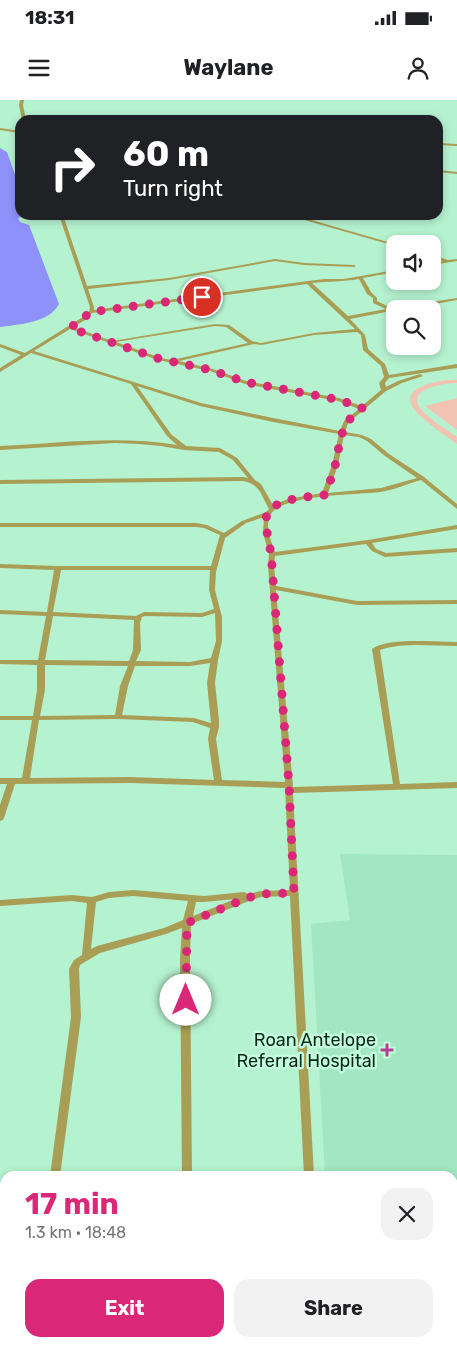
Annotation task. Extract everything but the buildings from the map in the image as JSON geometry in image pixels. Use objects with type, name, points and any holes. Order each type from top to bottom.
[{"type":"street","points":[[22,100],[23,115]]},
{"type":"street","points":[[1,130],[11,126]]},
{"type":"street","points":[[1,130],[15,131]]},
{"type":"street","points":[[443,145],[457,146]]},
{"type":"street","points":[[443,172],[457,173]]},
{"type":"street","points":[[62,220],[86,288],[92,307],[91,312]]},
{"type":"street","points":[[307,220],[386,242]]},
{"type":"street","points":[[441,259],[448,261]]},
{"type":"street","points":[[86,288],[169,279],[274,260],[304,264],[354,266]]},
{"type":"street","points":[[441,262],[457,260]]},
{"type":"street","points":[[0,370],[70,328],[91,312],[386,273]]},
{"type":"street","points":[[360,277],[369,293],[375,298],[375,302],[386,306]]},
{"type":"street","points":[[308,282],[359,330],[363,335],[366,350],[383,364],[387,377]]},
{"type":"street","points":[[441,302],[457,299]]},
{"type":"street","points":[[347,318],[386,311]]},
{"type":"street","points":[[112,341],[215,325],[227,326],[250,342],[261,344],[314,334],[359,330]]},
{"type":"street","points":[[70,328],[172,362],[211,370],[245,382],[340,400],[362,408]]},
{"type":"street","points":[[172,362],[255,343]]},
{"type":"street","points":[[0,346],[232,412],[342,432],[369,440],[387,455],[422,478],[457,507]]},
{"type":"street","points":[[384,390],[382,382],[387,377],[457,366]]},
{"type":"street","points":[[324,495],[336,465],[342,432],[346,422],[384,390],[414,378],[457,371]]},
{"type":"street","points":[[133,384],[169,435],[184,448]]},
{"type":"street","points":[[0,448],[157,442],[184,448],[220,450],[235,459],[253,481],[259,485],[269,511],[267,534],[272,554],[289,787],[309,1171]]},
{"type":"street","points":[[0,482],[180,478],[253,481]]},
{"type":"street","points":[[218,782],[212,739],[215,727],[211,683],[219,641],[218,610],[212,590],[218,546],[224,535],[244,522],[269,511],[283,502],[324,495],[384,490],[422,478]]},
{"type":"street","points":[[0,525],[196,525],[205,526],[224,535]]},
{"type":"street","points":[[272,554],[368,542],[457,527]]},
{"type":"street","points":[[368,542],[374,550],[385,555],[457,550]]},
{"type":"street","points":[[0,566],[214,568]]},
{"type":"street","points":[[26,780],[41,690],[41,662],[58,568]]},
{"type":"street","points":[[274,588],[357,603],[457,602]]},
{"type":"street","points":[[0,612],[138,618],[144,614],[202,615],[218,610]]},
{"type":"street","points":[[118,717],[124,686],[137,650],[138,618]]},
{"type":"street","points":[[398,787],[376,649],[400,644],[457,644]]},
{"type":"street","points":[[0,662],[190,664],[214,660]]},
{"type":"street","points":[[0,718],[118,717],[194,720],[215,727]]},
{"type":"street","points":[[0,780],[218,782],[289,787],[457,785]]},
{"type":"street","points":[[0,818],[12,780]]},
{"type":"street","points":[[0,903],[72,898],[92,900],[109,895],[133,893],[193,898],[294,893]]},
{"type":"street","points":[[56,1171],[76,1017],[74,969],[77,963],[97,950],[187,923],[234,902],[261,894]]},
{"type":"street","points":[[187,1171],[185,959],[187,923],[193,898]]},
{"type":"street","points":[[86,956],[92,900]]},
{"type":"shaded area","points":[[0,148],[7,152],[15,175],[15,220],[29,225],[59,304],[41,319],[0,327]]},
{"type":"shaded area","points":[[446,380],[457,380],[457,383],[429,388],[418,396],[417,401],[420,408],[428,416],[457,437],[457,444],[422,417],[410,400],[413,392],[425,385]]},
{"type":"shaded area","points":[[457,398],[457,430],[425,406]]},
{"type":"shaded area","name":"Roan Antelope Referral Hospital","points":[[340,854],[457,855],[457,1171],[325,1171],[311,924],[350,920]]},
{"type":"place","name":"Roan Antelope Referral Hospital","points":[[387,1050]]},
{"type":"route","points":[[186,1000],[185,959],[187,923],[234,902],[261,894],[294,893],[289,785],[272,554],[267,534],[266,519],[267,514],[275,505],[291,500],[324,495],[336,465],[342,432],[346,422],[362,408],[340,400],[245,382],[211,370],[160,359],[70,328],[91,312],[202,297]]}]
